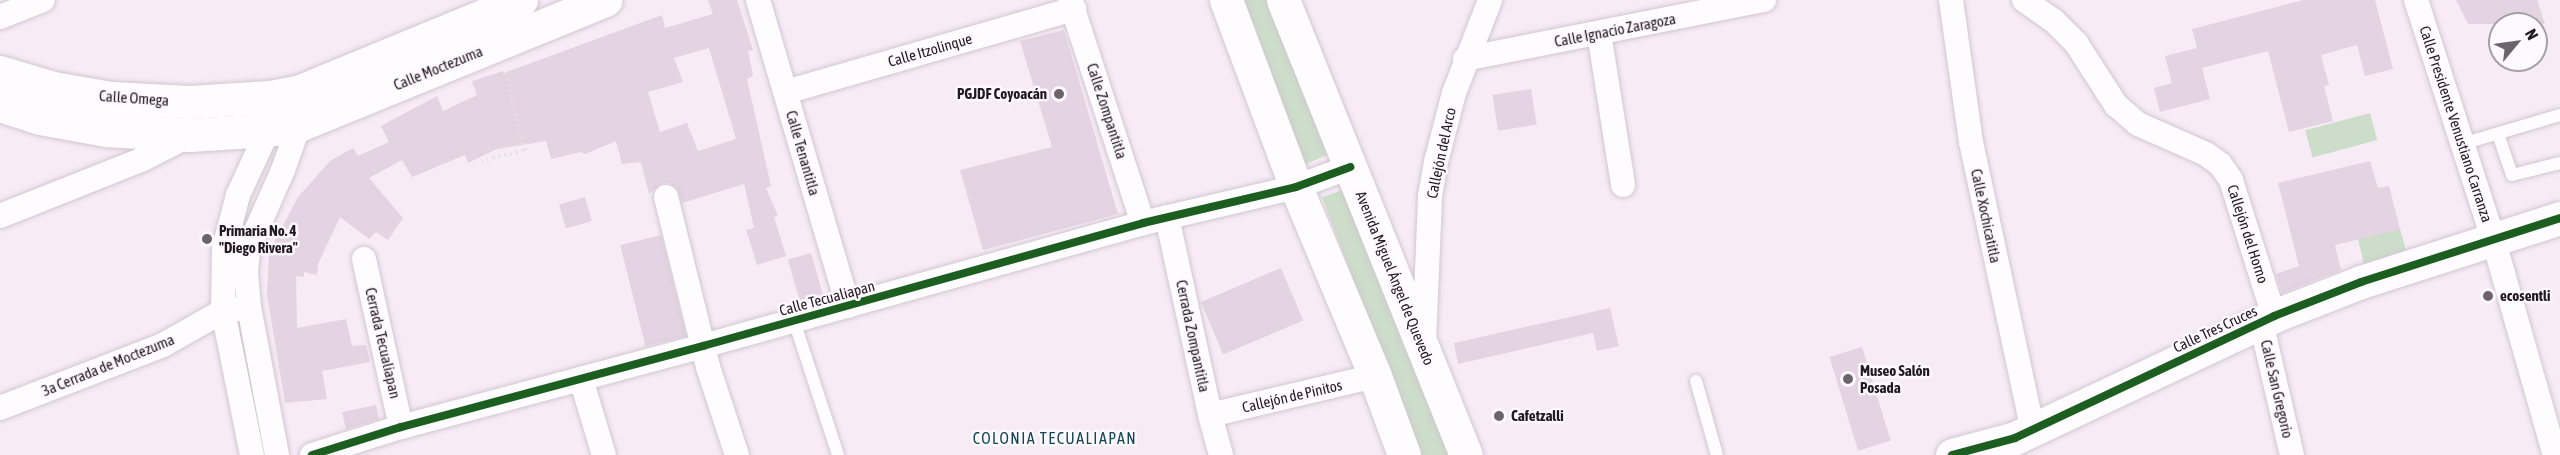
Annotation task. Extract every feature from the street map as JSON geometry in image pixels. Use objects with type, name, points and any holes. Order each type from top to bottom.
[{"type":"street","points":[[0,17],[43,0]]},
{"type":"street","name":"Calle Moctezuma","points":[[285,94],[521,0]]},
{"type":"street","name":"Calle Moctezuma","points":[[284,127],[498,43],[538,12],[606,0]]},
{"type":"street","name":"Calle Tenantitla","points":[[758,0],[848,306]]},
{"type":"street","points":[[1226,0],[1296,187],[1375,376],[1404,455]]},
{"type":"street","name":"Avenida Miguel Ángel de Quevedo","points":[[1283,0],[1466,455]]},
{"type":"street","name":"Callejón del Arco","points":[[1424,348],[1430,196],[1444,127],[1466,59],[1490,0]]},
{"type":"street","name":"Calle Ignacio Zaragoza","points":[[1466,59],[1764,0]]},
{"type":"street","name":"Calle Xochicatitla","points":[[1951,0],[1971,142],[2022,441]]},
{"type":"street","name":"Callejón del Horno","points":[[2024,0],[2053,20],[2076,43],[2116,105],[2138,124],[2206,154],[2220,164],[2231,180],[2267,319]]},
{"type":"street","name":"Calle Presidente Venustiano Carranza","points":[[2416,0],[2493,238],[2555,455]]},
{"type":"street","name":"Calle Itzolinque","points":[[786,92],[1072,4]]},
{"type":"street","name":"Calle Zompantitla","points":[[1072,4],[1143,223]]},
{"type":"street","points":[[1599,33],[1623,185]]},
{"type":"street","name":"Calle Omega","points":[[0,72],[53,88],[111,98],[189,102],[285,94]]},
{"type":"street","points":[[277,455],[249,307],[246,273],[248,249],[284,127],[285,94]]},
{"type":"street","points":[[0,105],[40,118],[106,130],[190,135],[284,127]]},
{"type":"street","points":[[252,455],[223,311],[224,248],[238,195],[284,127]]},
{"type":"street","points":[[0,216],[141,160],[190,135]]},
{"type":"street","name":"Calle Tecualiapan","points":[[312,455],[401,427],[794,321],[1143,223],[1296,187],[1350,168]]},
{"type":"street","points":[[666,197],[703,346],[737,455]]},
{"type":"street","name":"Cerrada Zompantitla","points":[[1167,217],[1210,415],[1221,455]]},
{"type":"street","name":"Calle Tres Cruces","points":[[1952,455],[2022,441],[2267,319],[2361,282],[2560,218]]},
{"type":"street","name":"Cerrada Tecualiapan","points":[[364,259],[401,427]]},
{"type":"street","name":"3a Cerrada de Moctezuma","points":[[0,408],[163,345],[223,311],[249,307]]},
{"type":"street","name":"Calle San Gregorio","points":[[2267,319],[2292,455]]},
{"type":"street","name":"Callejón de Pinitos","points":[[1210,415],[1375,376]]},
{"type":"street","points":[[581,378],[604,455]]},
{"type":"lane","points":[[2462,144],[2560,115]]},
{"type":"lane","points":[[2499,134],[2512,175],[2560,163]]},
{"type":"lane","points":[[794,321],[838,455]]},
{"type":"lane","points":[[1696,381],[1717,455]]},
{"type":"path","points":[[481,161],[525,150],[498,43]]},
{"type":"green space","points":[[1240,0],[1270,0],[1332,153],[1303,165]]},
{"type":"green space","points":[[2370,113],[2377,140],[2313,157],[2305,130]]},
{"type":"green space","points":[[1346,189],[1453,455],[1420,455],[1322,197]]},
{"type":"green space","points":[[2400,229],[2406,250],[2364,264],[2358,239]]},
{"type":"building","points":[[708,0],[737,0],[753,50],[748,51],[753,76],[747,79],[771,186],[766,188],[778,216],[774,217],[786,256],[757,265],[746,230],[754,228],[744,184],[682,203],[677,188],[669,183],[662,183],[649,194],[641,162],[622,164],[616,141],[585,154],[581,152],[551,159],[546,141],[497,149],[468,163],[465,155],[412,177],[402,160],[369,178],[403,218],[388,240],[376,232],[369,239],[340,217],[318,264],[317,275],[304,272],[304,277],[296,276],[297,328],[346,319],[352,346],[366,345],[370,362],[322,371],[327,399],[285,403],[267,295],[269,252],[298,197],[330,161],[353,148],[358,156],[389,142],[381,126],[437,96],[443,111],[477,95],[472,81],[503,71],[504,73],[662,15],[665,28],[713,14]],"holes":[[[709,48],[736,139],[698,151],[687,123],[660,132],[648,92],[683,82],[674,58]]]},
{"type":"building","points":[[2303,0],[2375,0],[2393,69],[2365,76],[2357,45],[2321,55],[2329,85],[2324,86],[2333,121],[2289,132],[2268,51],[2202,68],[2210,99],[2160,112],[2154,88],[2172,83],[2165,56],[2197,48],[2192,29]]},
{"type":"building","points":[[2456,0],[2537,0],[2541,12],[2488,12],[2488,24],[2468,24]]},
{"type":"building","name":"PGJDF Coyoacán","points":[[1064,30],[1118,214],[983,250],[960,170],[1052,147],[1020,41]]},
{"type":"building","points":[[1531,89],[1537,125],[1498,131],[1492,95]]},
{"type":"building","points":[[2370,161],[2378,188],[2389,186],[2400,229],[2335,245],[2341,270],[2282,293],[2276,274],[2299,266],[2278,183]]},
{"type":"building","points":[[585,197],[592,221],[566,228],[559,204]]},
{"type":"building","points":[[661,235],[686,336],[645,346],[620,245]]},
{"type":"building","points":[[811,253],[823,296],[800,303],[788,260]]},
{"type":"building","points":[[1281,268],[1303,320],[1223,354],[1201,302]]},
{"type":"building","points":[[1610,308],[1619,346],[1597,351],[1593,333],[1458,364],[1454,343]]},
{"type":"building","points":[[1862,347],[1891,441],[1858,451],[1829,357]]},
{"type":"building","points":[[376,405],[379,419],[346,429],[342,412]]},
{"type":"cycle path","points":[[312,455],[401,427],[703,346],[1143,223],[1296,187],[1350,167]]},
{"type":"cycle path","points":[[1952,455],[2015,438],[2274,316],[2361,282],[2560,218]]},
{"type":"place","name":"PGJDF Coyoacán","points":[[1059,94]]},
{"type":"place","name":"Primaria No. 4 \"Diego Rivera\"","points":[[207,239]]},
{"type":"place","name":"ecosentli","points":[[2488,296]]},
{"type":"place","name":"Museo Salón Posada","points":[[1848,379]]},
{"type":"place","name":"Cafetzalli","points":[[1499,416]]},
{"type":"district","name":"COLONIA TECUALIAPAN","points":[[1055,438]]}]
